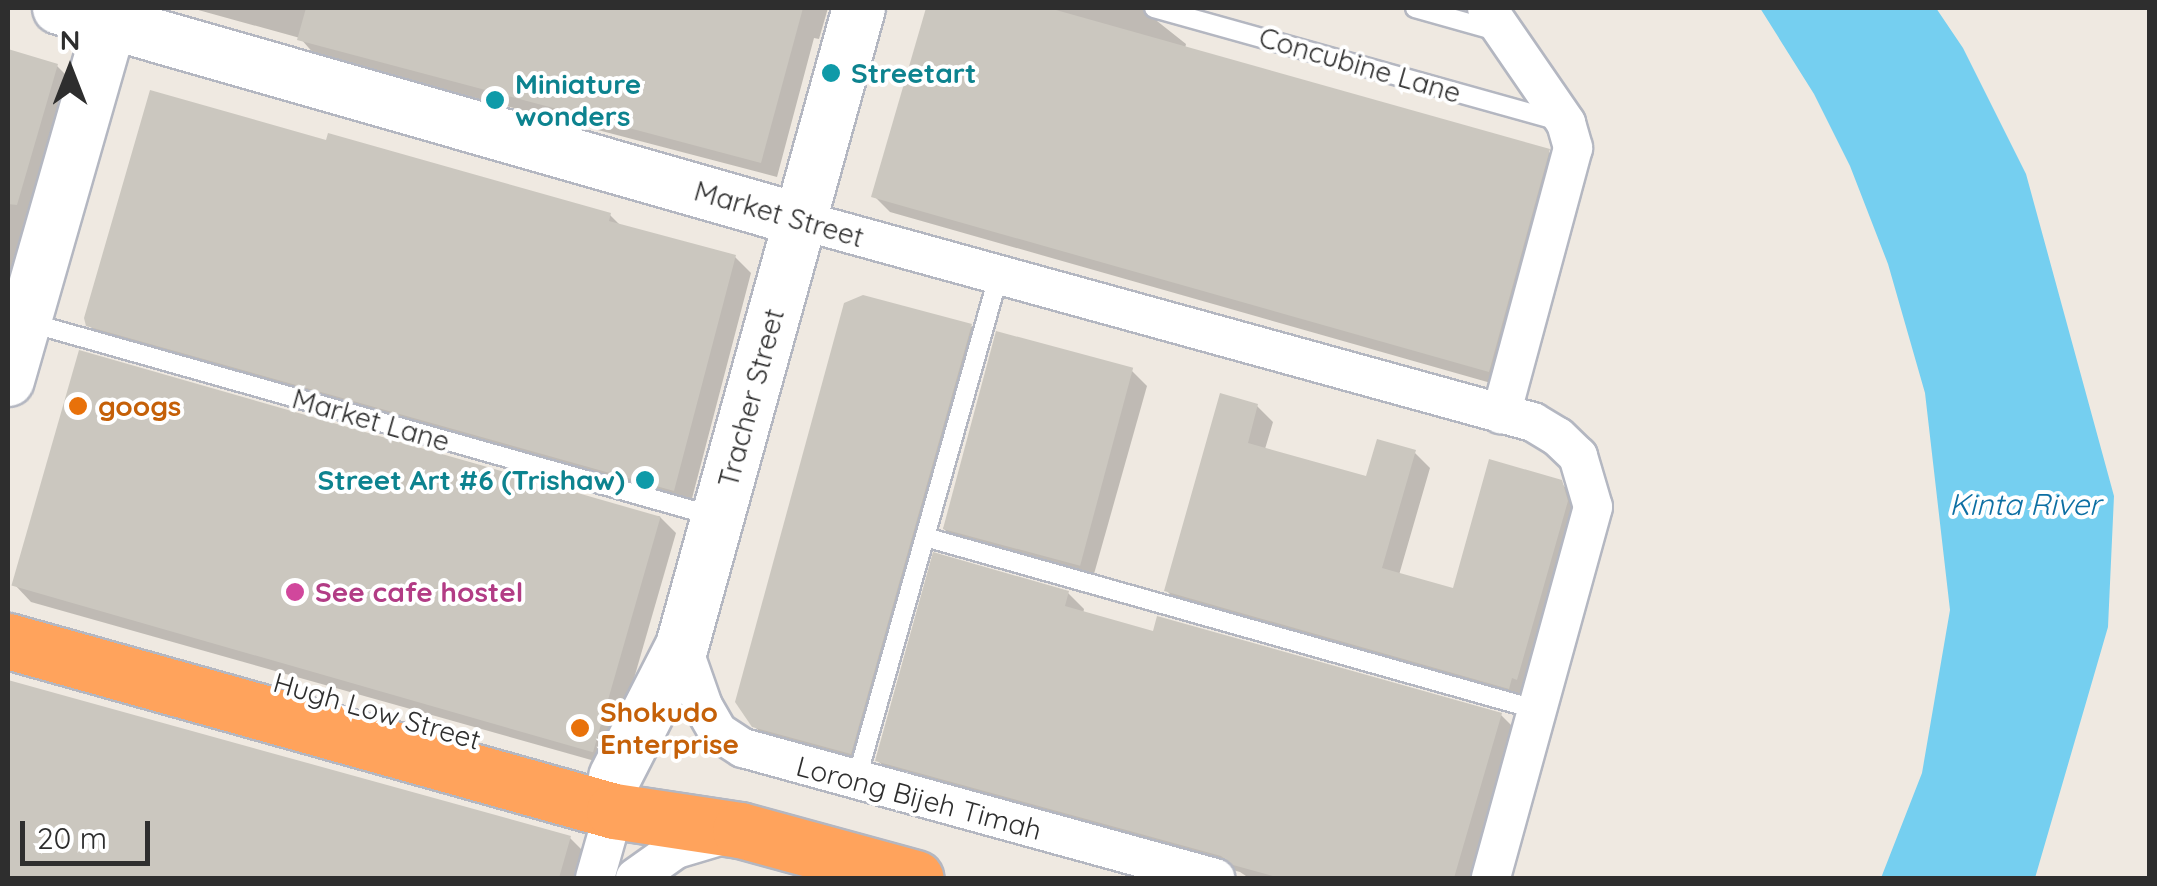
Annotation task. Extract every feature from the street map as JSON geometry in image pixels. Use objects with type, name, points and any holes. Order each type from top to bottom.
[{"type":"highway","name":"Hugh Low Street","points":[[8,608],[614,794],[916,878]]},
{"type":"highway","name":"Hugh Low Street","points":[[8,641],[614,794]]},
{"type":"street","name":"Market Street","points":[[59,8],[113,15],[800,220],[1532,422],[1568,446],[1588,479],[1593,507],[1491,878]]},
{"type":"street","name":"Tracher Street","points":[[595,878],[614,794],[682,646],[859,8]]},
{"type":"street","points":[[8,380],[113,15]]},
{"type":"street","points":[[1496,20],[1566,123],[1572,148],[1501,414]]},
{"type":"street","name":"Lorong Bijeh Timah","points":[[682,646],[703,706],[718,732],[743,748],[1214,878]]},
{"type":"street","points":[[635,878],[676,848],[740,830]]},
{"type":"lane","name":"Concubine Lane","points":[[1154,8],[1200,14],[1566,123]]},
{"type":"lane","points":[[1415,8],[1496,20]]},
{"type":"lane","points":[[856,781],[1000,274]]},
{"type":"lane","name":"Market Lane","points":[[24,321],[718,518]]},
{"type":"lane","points":[[925,537],[1538,710]]},
{"type":"water","name":"Kinta River","points":[[1760,8],[1936,8],[1963,48],[2026,174],[2114,496],[2108,627],[2035,878],[1881,878],[1922,773],[1950,610],[1925,393],[1888,264],[1850,166],[1814,94]]},
{"type":"building","points":[[306,8],[803,8],[761,163],[297,40]]},
{"type":"building","points":[[926,8],[1049,8],[1550,149],[1489,372],[871,197]]},
{"type":"building","points":[[8,49],[58,64],[17,205],[8,204]]},
{"type":"building","points":[[150,90],[326,140],[328,133],[611,213],[609,221],[736,255],[674,491],[86,326],[84,318]]},
{"type":"building","points":[[863,295],[972,324],[851,754],[752,727],[735,702],[844,303]]},
{"type":"building","points":[[996,331],[1133,368],[1080,566],[943,529]]},
{"type":"building","points":[[79,350],[661,517],[593,752],[11,586]]},
{"type":"building","points":[[1220,393],[1258,404],[1248,443],[1366,476],[1377,439],[1416,450],[1382,568],[1453,588],[1489,459],[1562,480],[1568,501],[1517,680],[1512,678],[1509,689],[1164,591]]},
{"type":"building","points":[[933,552],[1069,591],[1065,606],[1153,631],[1157,616],[1502,713],[1454,878],[1280,878],[1233,865],[1221,856],[875,761]]},
{"type":"building","points":[[8,680],[571,836],[559,878],[8,878]]},
{"type":"place","name":"Streetart","points":[[831,73]]},
{"type":"place","name":"Miniature wonders","points":[[495,100]]},
{"type":"place","name":"googs","points":[[78,406]]},
{"type":"place","name":"Street Art #6 (Trishaw)","points":[[645,480]]},
{"type":"place","name":"See cafe hostel","points":[[295,592]]},
{"type":"place","name":"Shokudo Enterprise","points":[[580,728]]}]
